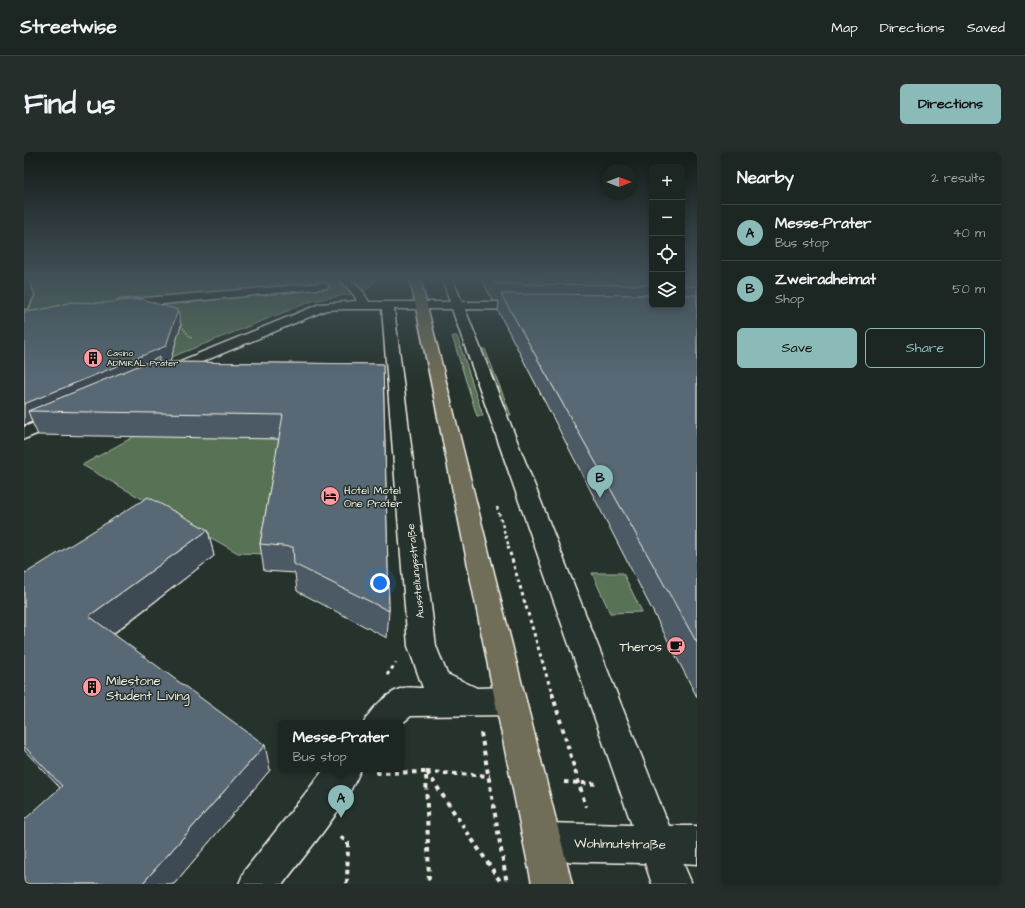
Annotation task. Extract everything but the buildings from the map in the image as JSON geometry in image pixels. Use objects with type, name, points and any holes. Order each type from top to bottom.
[{"type":"main road","points":[[423,312],[552,884]]},
{"type":"street","points":[[147,380],[308,312]]},
{"type":"street","name":"Ausstellungsstraße","points":[[389,312],[422,646],[435,683],[475,701],[511,701]]},
{"type":"street","points":[[459,312],[672,884]]},
{"type":"street","points":[[24,434],[74,412]]},
{"type":"street","points":[[383,720],[404,702],[475,701]]},
{"type":"street","points":[[259,884],[322,802],[357,772]]},
{"type":"street","name":"Wohlmutstraße","points":[[543,842],[658,843],[697,845]]},
{"type":"path","points":[[172,312],[193,340],[213,351]]},
{"type":"path","points":[[496,502],[580,783],[596,842]]},
{"type":"path","points":[[404,772],[488,776],[529,782],[636,786]]},
{"type":"path","points":[[426,772],[429,884]]},
{"type":"path","points":[[426,772],[502,884]]},
{"type":"green space","name":"Casino ADMIRAL Prater","points":[[24,312],[284,312],[34,412],[24,405]]},
{"type":"green space","points":[[452,336],[457,336],[483,416],[477,416]]},
{"type":"green space","points":[[479,349],[485,349],[511,415],[505,415]]},
{"type":"green space","points":[[135,436],[286,439],[266,554],[238,553],[82,465]]},
{"type":"green space","points":[[592,573],[623,573],[642,612],[610,613]]},
{"type":"place","name":"Casino ADMIRAL Prater","points":[[93,358]]},
{"type":"place","name":"Hotel Motel One Prater","points":[[330,496]]},
{"type":"place","name":"Zweiradheimat","points":[[600,498]]},
{"type":"place","name":"Theros","points":[[676,646]]},
{"type":"place","name":"Milestone Student Living","points":[[92,687]]},
{"type":"place","name":"Messe-Prater","points":[[341,818]]}]
